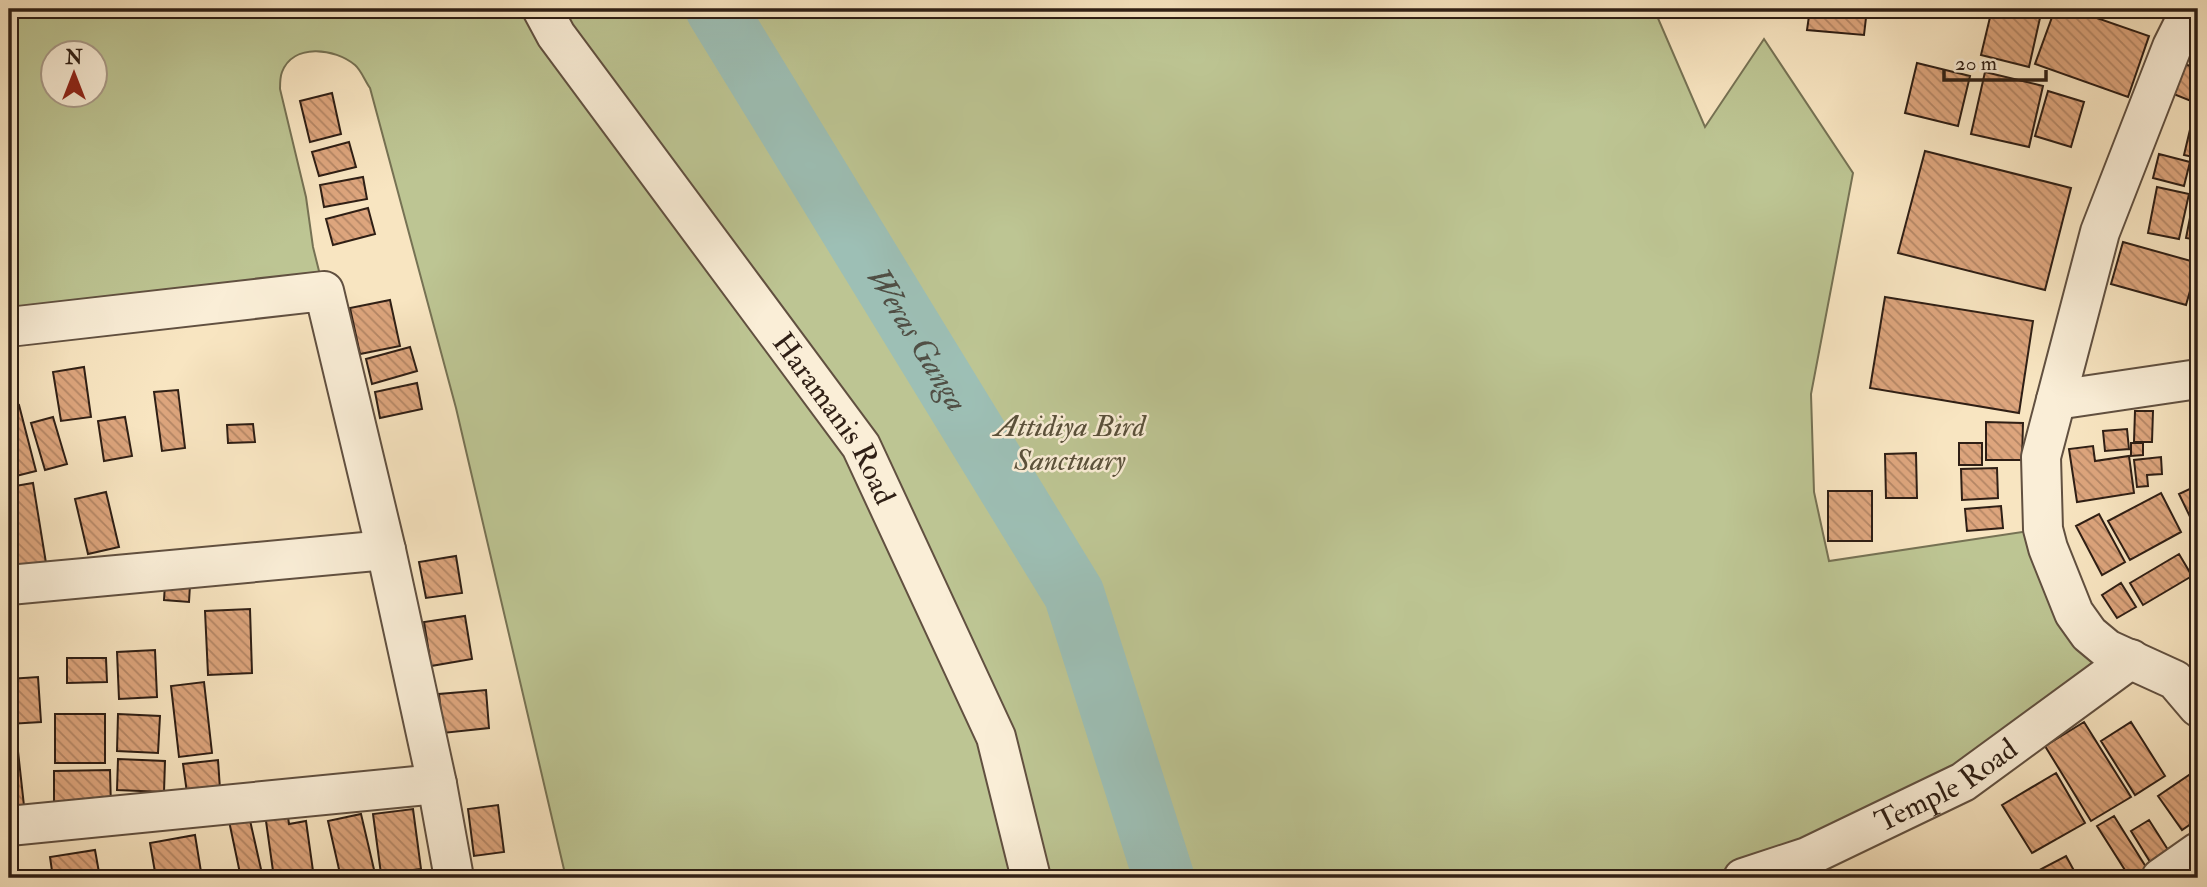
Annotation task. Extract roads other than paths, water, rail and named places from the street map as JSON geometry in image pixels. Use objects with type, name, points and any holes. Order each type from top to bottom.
[{"type":"street","name":"Haramanis Road","points":[[542,9],[556,35],[861,446],[996,737],[1031,878]]},
{"type":"street","points":[[2191,9],[2172,47],[2100,232],[2041,457],[2043,529],[2074,613],[2089,634],[2107,649],[2175,680],[2198,707]]},
{"type":"street","points":[[9,327],[324,291],[386,550],[437,785],[454,878]]},
{"type":"street","points":[[2056,400],[2198,379]]},
{"type":"street","points":[[9,585],[386,550]]},
{"type":"street","name":"Temple Road","points":[[1743,878],[1807,857],[1963,782],[2132,659]]},
{"type":"street","points":[[9,826],[437,785]]},
{"type":"street","points":[[2161,878],[2198,852]]},
{"type":"waterway","name":"Weras Ganga","points":[[716,9],[1074,594],[1164,878]]},
{"type":"park label","name":"Attidiya Bird Sanctuary","points":[[1070,443]]}]
